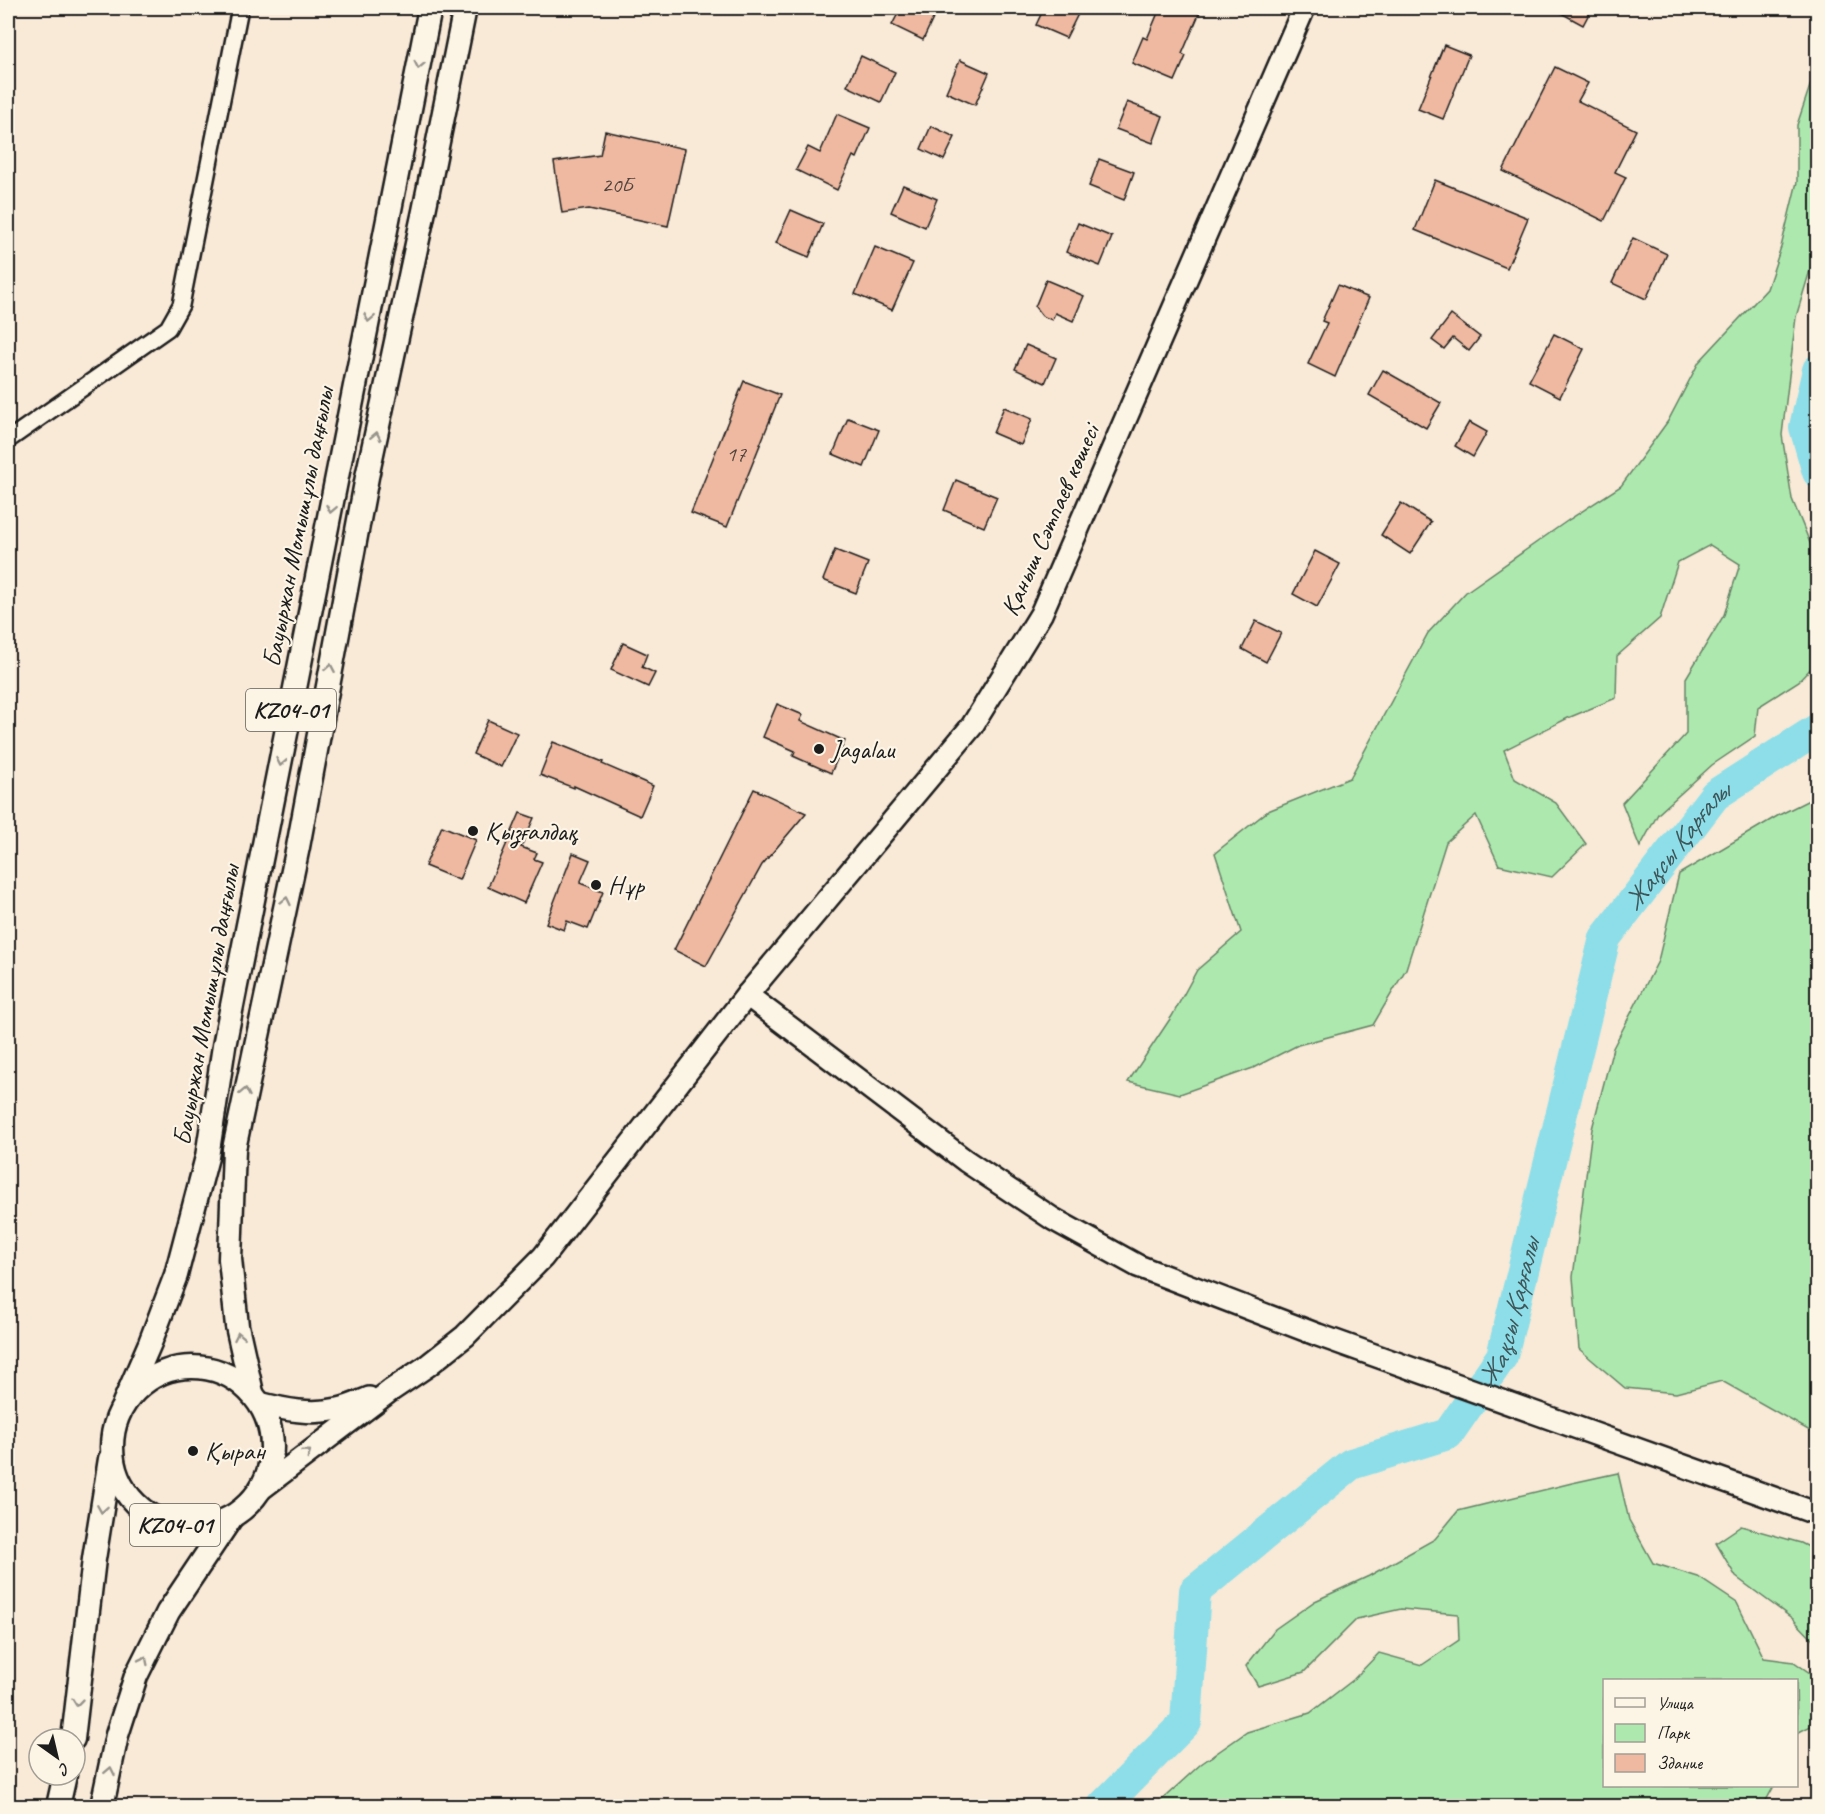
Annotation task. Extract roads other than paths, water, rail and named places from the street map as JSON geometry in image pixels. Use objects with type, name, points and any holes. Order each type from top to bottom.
[{"type":"main road","name":"Бауыржан Момышұлы даңғылы","points":[[124,1403],[176,1275],[207,1157],[224,1047],[430,8]]},
{"type":"main road","name":"Бауыржан Момышұлы даңғылы","points":[[256,1398],[237,1326],[230,1259],[234,1149],[298,847],[367,477],[465,8]]},
{"type":"main road","name":"Қаныш Сәтпаев көшесі","points":[[390,1391],[465,1336],[543,1257],[747,994],[972,726],[1041,615],[1304,8]]},
{"type":"main road","points":[[377,273],[409,280]]},
{"type":"main road","points":[[747,994],[966,1161],[1053,1219],[1138,1266],[1318,1335],[1818,1514]]},
{"type":"main road","name":"KZ04-01","points":[[74,1727],[94,1559],[114,1426],[124,1403],[140,1385],[162,1372],[185,1367],[210,1368],[233,1377],[256,1398],[269,1423],[273,1445],[270,1468],[261,1489],[248,1505],[231,1518],[168,1612],[136,1676],[117,1734],[102,1806]]},
{"type":"main road","points":[[256,1398],[284,1410],[307,1412],[337,1410],[390,1391]]},
{"type":"main road","points":[[261,1489],[390,1391]]},
{"type":"main road","name":"KZ04-01","points":[[111,1451],[117,1478],[132,1500],[153,1517],[178,1526],[205,1526],[231,1518]]},
{"type":"main road","points":[[58,1806],[62,1787]]},
{"type":"street","points":[[8,440],[168,328],[180,305],[240,8]]},
{"type":"waterway","name":"Жақсы Қарғалы","points":[[1818,370],[1805,427],[1818,472]]},
{"type":"waterway","name":"Жақсы Қарғалы","points":[[1103,1806],[1186,1722],[1195,1591],[1351,1464],[1448,1434],[1502,1356],[1605,938],[1715,795],[1818,729]]},
{"type":"place","name":"Jagalau","points":[[819,749]]},
{"type":"place","name":"Қызғалдақ","points":[[473,831]]},
{"type":"place","name":"Нұр","points":[[596,885]]},
{"type":"place","name":"Қыран","points":[[193,1451]]}]
